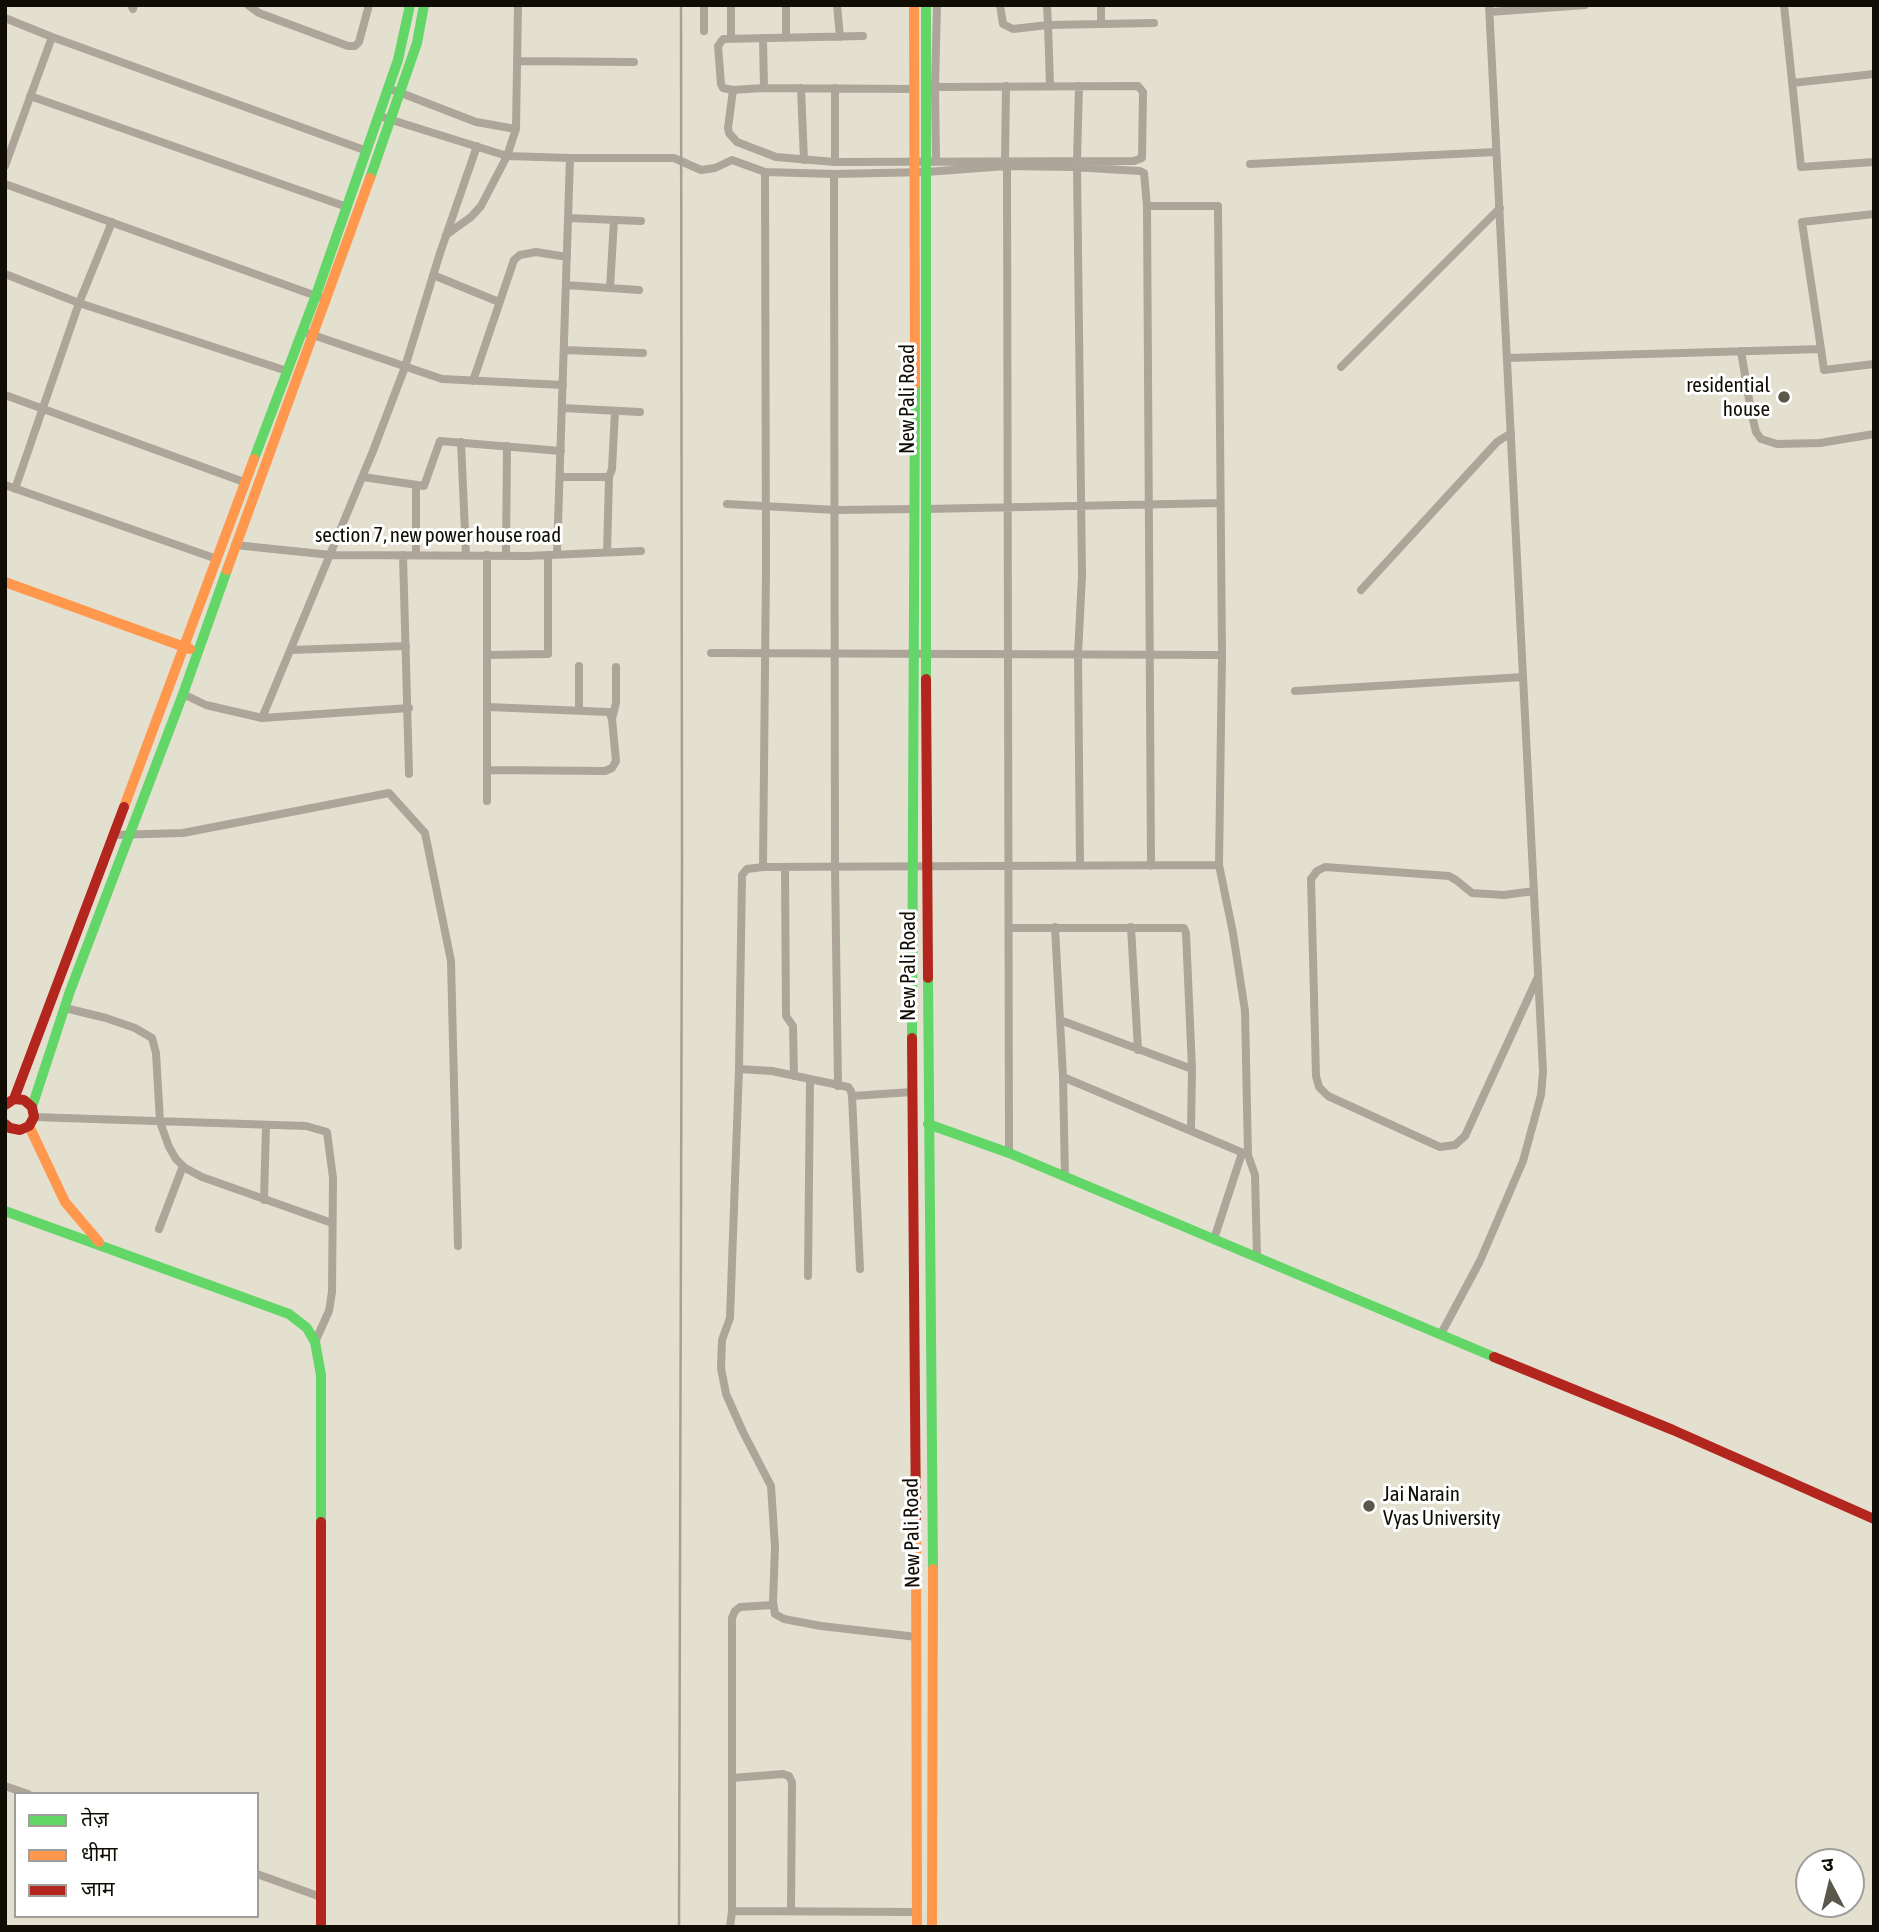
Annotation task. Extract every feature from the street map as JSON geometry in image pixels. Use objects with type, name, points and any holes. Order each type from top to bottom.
[{"type":"main road","points":[[321,297],[347,207],[404,36],[410,5]]},
{"type":"main road","points":[[7,1127],[20,1130],[32,1116],[65,1008],[183,694],[308,333],[401,93],[417,43],[424,5]]},
{"type":"main road","name":"New Pali Road","points":[[914,5],[913,89],[923,165]]},
{"type":"main road","name":"New Pali Road","points":[[926,5],[921,509],[926,652],[934,1723],[932,1927]]},
{"type":"main road","points":[[102,1245],[90,1235],[65,1202],[46,1165],[32,1116],[24,1100],[10,1102],[186,647],[244,482],[287,371],[308,333]]},
{"type":"main road","name":"New Pali Road","points":[[917,1927],[912,1092],[913,653],[921,509]]},
{"type":"main road","points":[[5,583],[198,651]]},
{"type":"main road","points":[[928,1124],[1009,1153],[1673,1430],[1874,1518]]},
{"type":"main road","points":[[5,1211],[289,1314],[307,1328],[315,1342],[321,1388],[321,1927]]},
{"type":"street","points":[[248,5],[259,13],[348,46],[355,46],[359,42],[369,5]]},
{"type":"street","points":[[446,235],[481,206],[507,156],[516,129],[519,5]]},
{"type":"street","points":[[704,5],[704,31]]},
{"type":"street","points":[[730,5],[731,39]]},
{"type":"street","points":[[786,5],[786,38]]},
{"type":"street","points":[[837,5],[840,37]]},
{"type":"street","points":[[923,165],[935,87],[937,5]]},
{"type":"street","points":[[1000,5],[1005,27],[1013,29],[1048,25],[1154,23]]},
{"type":"street","points":[[1047,5],[1050,85]]},
{"type":"street","points":[[1101,5],[1101,23]]},
{"type":"street","points":[[1441,1334],[1480,1261],[1530,1141],[1541,1095],[1543,1071],[1489,8],[1585,5]]},
{"type":"street","points":[[1784,5],[1801,167],[1874,162]]},
{"type":"street","points":[[5,18],[367,151]]},
{"type":"street","points":[[863,36],[723,40],[719,43],[719,67],[723,88],[913,89]]},
{"type":"street","points":[[5,166],[52,37]]},
{"type":"street","points":[[762,38],[764,88]]},
{"type":"street","points":[[517,61],[634,62]]},
{"type":"street","points":[[1792,83],[1874,74]]},
{"type":"street","points":[[733,90],[728,128],[733,138],[768,155],[804,160],[923,165],[1077,164],[1134,161],[1142,158],[1141,88],[1050,85],[935,87]]},
{"type":"street","points":[[1006,86],[1009,1153]]},
{"type":"street","points":[[1079,86],[1077,164],[1083,576],[1078,654],[1080,866]]},
{"type":"street","points":[[388,88],[476,122],[516,129]]},
{"type":"street","points":[[801,88],[804,160]]},
{"type":"street","points":[[835,88],[835,162]]},
{"type":"street","points":[[30,96],[347,207]]},
{"type":"street","points":[[379,116],[507,156],[570,159],[674,158],[701,170],[732,160],[765,172],[834,174],[923,165],[1006,164]]},
{"type":"street","points":[[262,718],[331,555],[405,367],[477,146]]},
{"type":"street","points":[[1250,164],[1496,152]]},
{"type":"street","points":[[487,655],[548,654],[560,477],[570,159]]},
{"type":"street","points":[[1077,164],[1144,173],[1147,206],[1151,866]]},
{"type":"street","points":[[763,867],[765,172]]},
{"type":"street","points":[[834,174],[838,1086]]},
{"type":"street","points":[[5,184],[321,297]]},
{"type":"street","points":[[1147,206],[1218,206],[1222,654],[1219,865],[1245,1012],[1245,1154],[1214,1239]]},
{"type":"street","points":[[1341,367],[1500,208]]},
{"type":"street","points":[[1874,214],[1802,222],[1824,370],[1874,364]]},
{"type":"street","points":[[568,218],[641,221]]},
{"type":"street","points":[[610,288],[614,220]]},
{"type":"street","points":[[15,489],[79,303],[112,222]]},
{"type":"street","points":[[473,381],[511,266],[520,256],[537,252],[567,257]]},
{"type":"street","points":[[5,274],[79,303],[287,371]]},
{"type":"street","points":[[433,275],[499,302]]},
{"type":"street","points":[[566,285],[639,290]]},
{"type":"street","points":[[308,333],[442,379],[563,386]]},
{"type":"street","points":[[564,349],[643,353]]},
{"type":"street","points":[[1507,358],[1821,349]]},
{"type":"street","points":[[1741,351],[1751,411],[1756,432],[1761,439],[1777,444],[1820,443],[1874,434]]},
{"type":"street","points":[[5,395],[244,482]]},
{"type":"street","points":[[562,408],[640,412]]},
{"type":"street","points":[[607,552],[609,477],[612,469],[615,411]]},
{"type":"street","points":[[1361,590],[1497,443],[1511,433]]},
{"type":"street","points":[[362,477],[424,486],[440,442],[561,451]]},
{"type":"street","points":[[461,442],[466,555]]},
{"type":"street","points":[[506,556],[507,446]]},
{"type":"street","points":[[560,477],[609,477]]},
{"type":"street","points":[[5,485],[217,559]]},
{"type":"street","points":[[415,485],[416,555]]},
{"type":"street","points":[[727,504],[836,510],[1008,509],[1220,503]]},
{"type":"street","name":"section 7, new power house road","points":[[235,545],[331,555],[506,556],[640,551]]},
{"type":"street","points":[[403,555],[409,774]]},
{"type":"street","points":[[486,801],[487,555]]},
{"type":"street","points":[[290,650],[406,646]]},
{"type":"street","points":[[711,653],[1222,654]]},
{"type":"street","points":[[579,666],[579,710]]},
{"type":"street","points":[[612,719],[616,703],[616,667]]},
{"type":"street","points":[[1295,691],[1523,677]]},
{"type":"street","points":[[183,694],[206,705],[262,718],[408,709]]},
{"type":"street","points":[[488,707],[609,712],[616,761],[612,768],[605,771],[488,770]]},
{"type":"street","points":[[113,835],[183,834],[389,793],[425,833],[451,961],[458,1246]]},
{"type":"street","points":[[917,1637],[784,1619],[775,1614],[771,1486],[726,1394],[721,1368],[722,1340],[730,1318],[739,1069],[742,875],[747,869],[763,867],[1219,865]]},
{"type":"street","points":[[785,867],[786,1016],[793,1026],[794,1076]]},
{"type":"street","points":[[1534,891],[1472,893],[1449,876],[1325,867],[1317,871],[1311,879],[1316,1076],[1319,1087],[1328,1096],[1440,1147],[1455,1145],[1465,1136],[1539,976]]},
{"type":"street","points":[[1055,927],[1065,1177]]},
{"type":"street","points":[[1131,927],[1138,1050]]},
{"type":"street","points":[[1009,928],[1184,928],[1192,1069],[1191,1129]]},
{"type":"street","points":[[65,1008],[106,1018],[135,1028],[152,1038],[156,1053],[160,1122],[169,1147],[183,1166],[202,1177],[332,1223]]},
{"type":"street","points":[[1060,1020],[1192,1069]]},
{"type":"street","points":[[739,1069],[772,1071],[848,1087],[851,1091],[860,1269]]},
{"type":"street","points":[[1063,1077],[1245,1154],[1255,1175],[1257,1257]]},
{"type":"street","points":[[807,1276],[810,1080]]},
{"type":"street","points":[[852,1096],[912,1092]]},
{"type":"street","points":[[32,1116],[306,1126],[327,1132],[332,1178],[332,1292],[329,1311],[315,1342]]},
{"type":"street","points":[[264,1200],[266,1126]]},
{"type":"street","points":[[159,1229],[183,1166]]},
{"type":"street","points":[[730,1927],[733,1618],[740,1607],[773,1605]]},
{"type":"street","points":[[732,1777],[783,1774],[789,1776],[792,1782],[791,1911]]},
{"type":"street","points":[[5,1786],[22,1792]]},
{"type":"street","points":[[259,1875],[321,1896]]},
{"type":"street","points":[[732,1911],[917,1912]]},
{"type":"railway","points":[[679,1927],[681,5]]},
{"type":"traffic: fast","points":[[254,459],[316,295],[398,60],[410,5]]},
{"type":"traffic: fast","points":[[370,178],[417,43],[424,5]]},
{"type":"traffic: fast","points":[[926,5],[926,679]]},
{"type":"traffic: fast","points":[[912,1038],[915,384]]},
{"type":"traffic: fast","points":[[32,1107],[70,991],[183,694],[227,570]]},
{"type":"traffic: fast","points":[[928,978],[933,1569]]},
{"type":"traffic: fast","points":[[928,1124],[1009,1153],[1494,1357]]},
{"type":"traffic: fast","points":[[5,1211],[289,1314],[307,1328],[315,1342],[321,1375],[321,1522]]},
{"type":"traffic: slow","points":[[914,5],[915,384]]},
{"type":"traffic: slow","points":[[227,570],[370,178]]},
{"type":"traffic: slow","points":[[124,807],[254,459]]},
{"type":"traffic: slow","points":[[5,582],[190,649]]},
{"type":"traffic: slow","points":[[29,1126],[65,1202],[99,1242]]},
{"type":"traffic: slow","points":[[916,1524],[917,1927]]},
{"type":"traffic: slow","points":[[932,1927],[933,1569]]},
{"type":"traffic: jam","points":[[926,679],[928,978]]},
{"type":"traffic: jam","points":[[14,1099],[124,807]]},
{"type":"traffic: jam","points":[[912,1038],[916,1524]]},
{"type":"traffic: jam","points":[[5,1105],[14,1099],[24,1100],[32,1107],[34,1117],[29,1126],[20,1130],[5,1124]]},
{"type":"traffic: jam","points":[[1494,1357],[1673,1430],[1874,1519]]},
{"type":"traffic: jam","points":[[321,1522],[321,1927]]},
{"type":"place","name":"residential house","points":[[1784,397]]},
{"type":"place","name":"Jai Narain Vyas University","points":[[1369,1506]]}]
